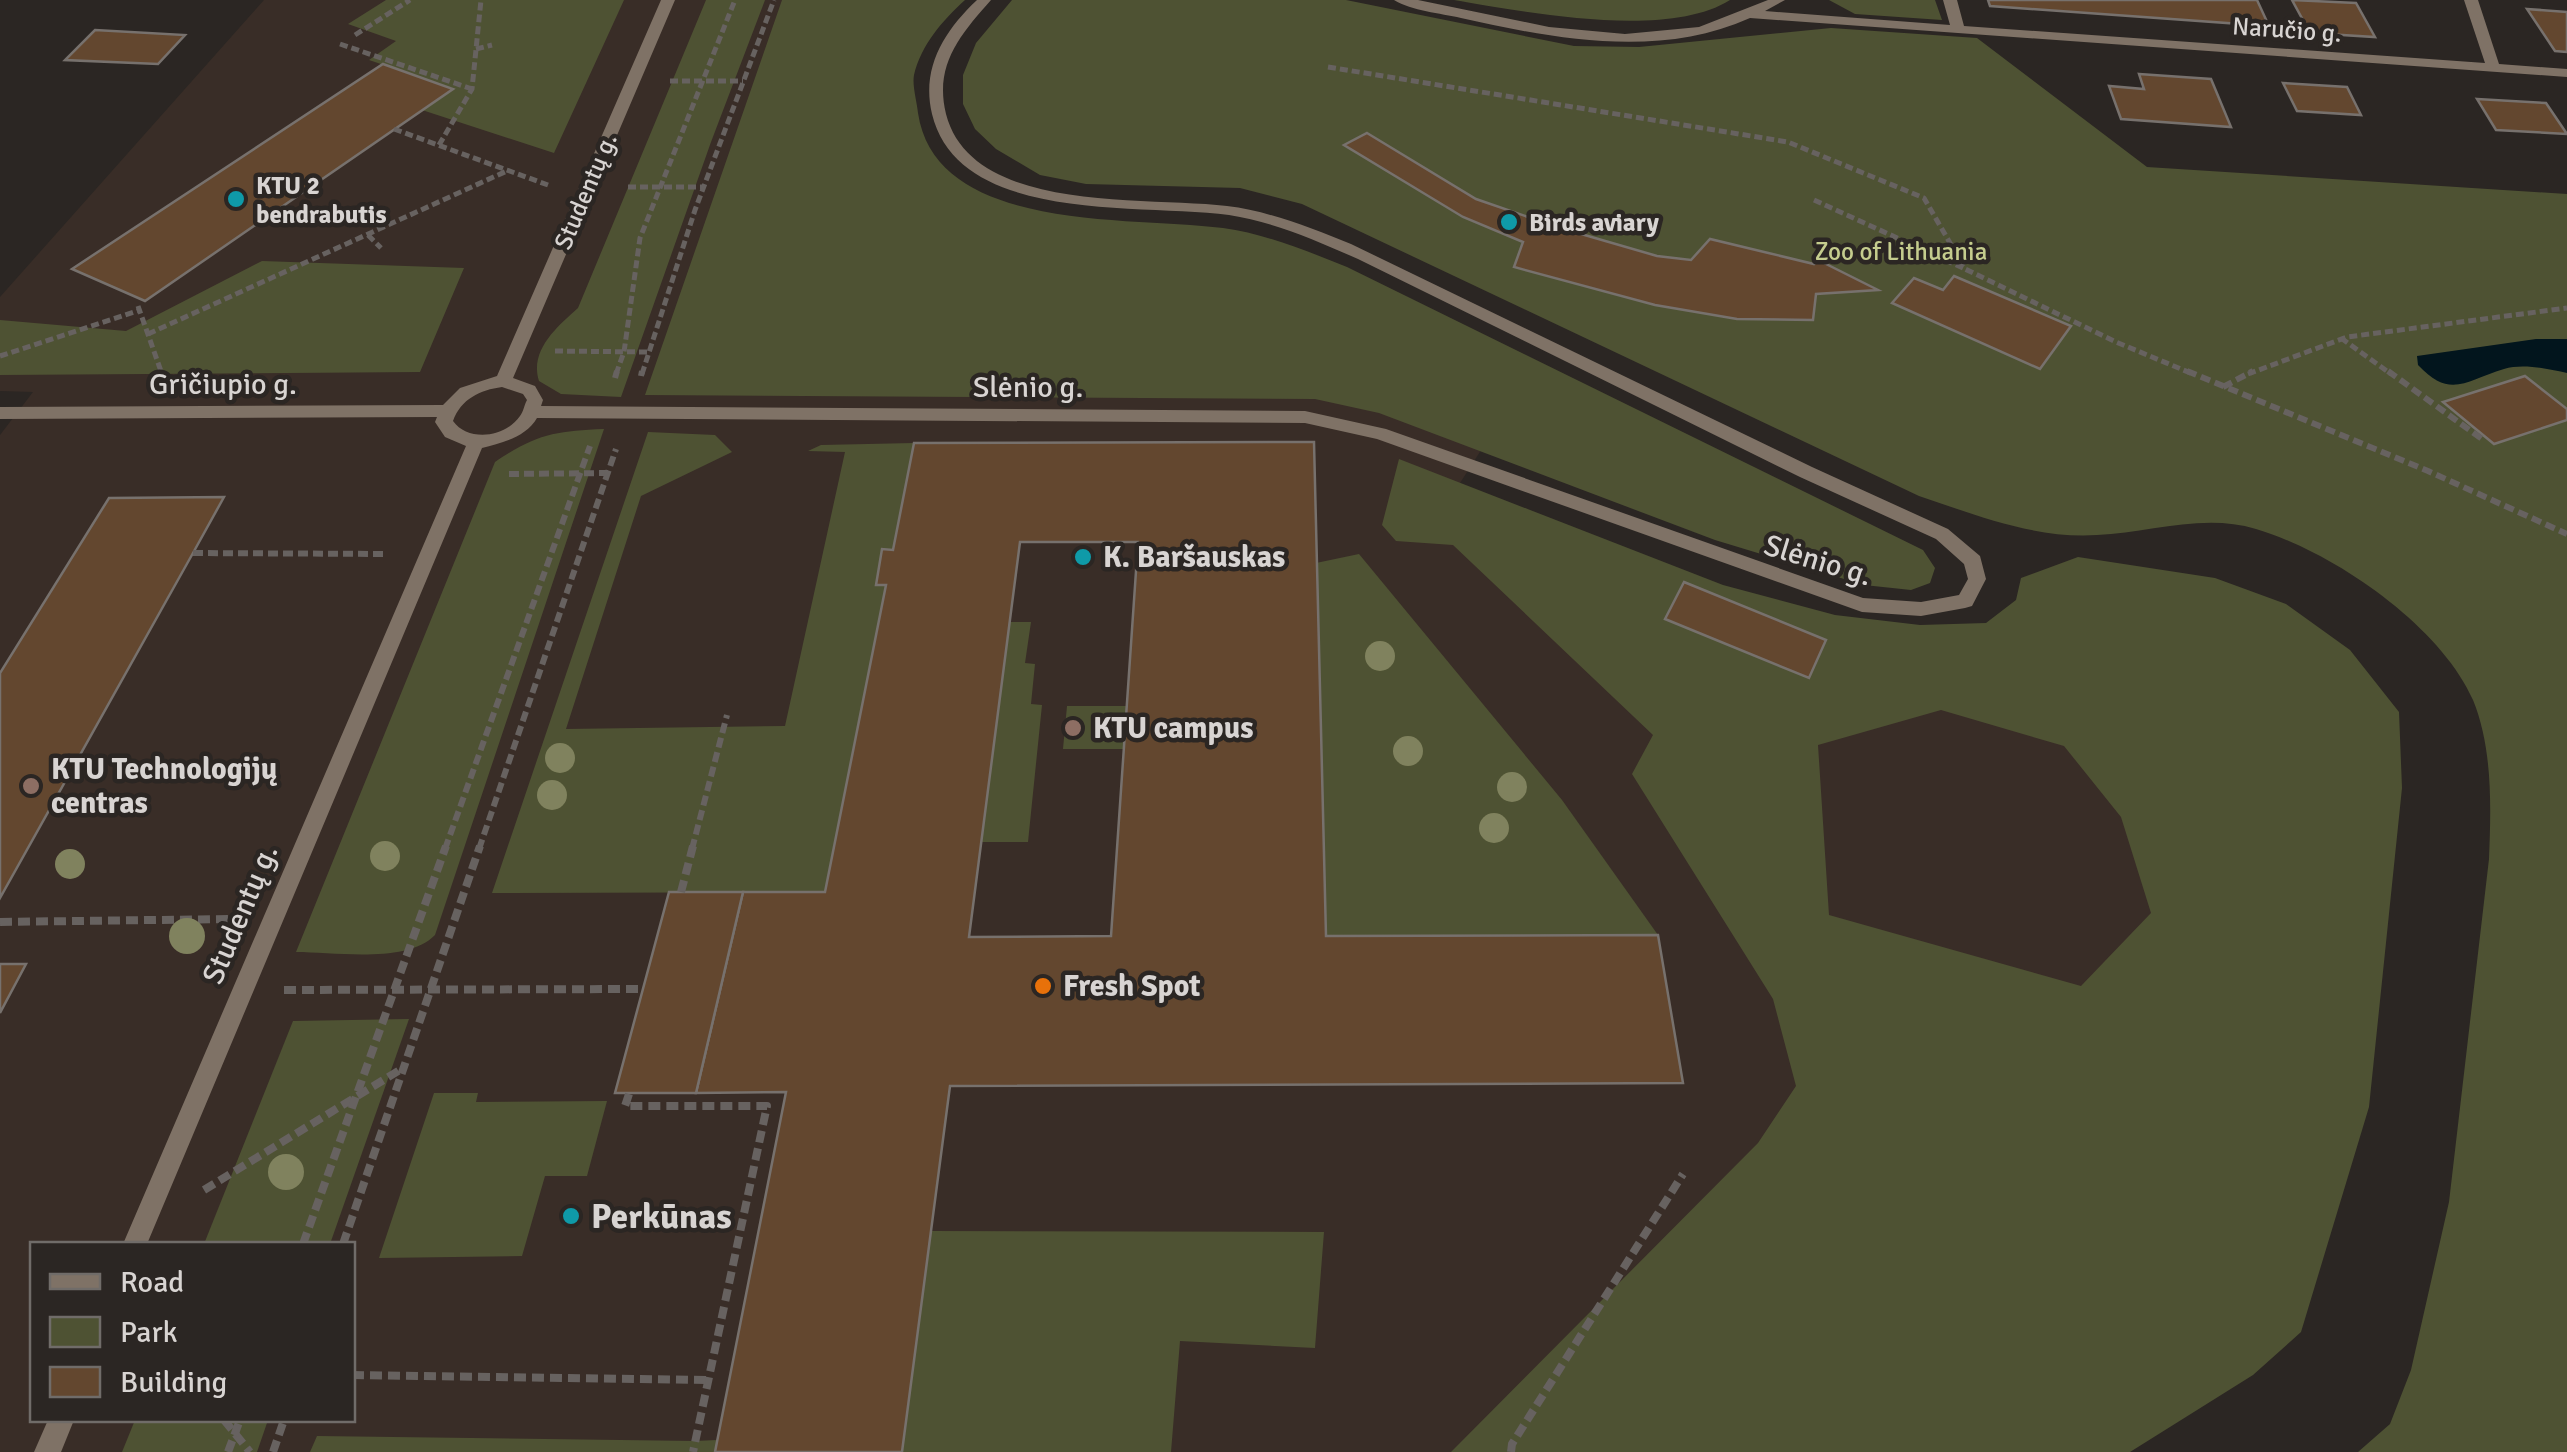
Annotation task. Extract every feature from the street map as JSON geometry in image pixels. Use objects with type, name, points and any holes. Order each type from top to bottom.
[{"type":"street","name":"Studentų g.","points":[[503,381],[668,0]]},
{"type":"street","name":"Slėnio g.","points":[[533,412],[1305,417],[1380,432],[1862,605],[1920,609],[1966,600],[1977,579],[1974,561],[1942,534],[1806,472],[1382,263],[1315,234],[1248,215],[1196,206],[1075,201],[1006,183],[971,164],[946,135],[934,96],[954,33],[984,0]]},
{"type":"street","points":[[1401,0],[1580,36],[1631,38],[1698,32],[1778,0]]},
{"type":"street","points":[[1950,0],[1958,29]]},
{"type":"street","points":[[2471,0],[2494,66]]},
{"type":"street","name":"Naručio g.","points":[[1748,14],[2567,72]]},
{"type":"street","points":[[503,381],[529,390],[535,400],[533,412],[504,436],[476,442],[449,432],[444,422],[447,411],[463,394],[503,381]]},
{"type":"street","name":"Gričiupio g.","points":[[0,412],[447,411]]},
{"type":"street","name":"Studentų g.","points":[[139,1236],[476,442]]},
{"type":"street","points":[[47,1452],[60,1422]]},
{"type":"path","points":[[355,35],[410,0]]},
{"type":"path","points":[[439,145],[472,89],[481,0]]},
{"type":"path","points":[[304,1242],[624,352],[640,238],[734,0]]},
{"type":"path","points":[[345,1242],[704,187],[774,0]]},
{"type":"path","points":[[340,44],[472,89]]},
{"type":"path","points":[[476,48],[492,45]]},
{"type":"path","points":[[1328,67],[1788,142],[1924,198],[1964,269]]},
{"type":"path","points":[[633,81],[744,82]]},
{"type":"path","points":[[148,334],[509,170],[394,129]]},
{"type":"path","points":[[586,187],[704,187]]},
{"type":"path","points":[[1814,200],[2116,342],[2428,471],[2567,534]]},
{"type":"path","points":[[368,235],[382,248]]},
{"type":"path","points":[[0,356],[139,308],[175,412]]},
{"type":"path","points":[[2223,387],[2341,338],[2567,308]]},
{"type":"path","points":[[2341,338],[2482,440]]},
{"type":"path","points":[[518,350],[648,352]]},
{"type":"path","points":[[462,475],[608,473]]},
{"type":"path","points":[[193,553],[428,554]]},
{"type":"path","points":[[681,892],[727,715]]},
{"type":"path","points":[[0,922],[274,918]]},
{"type":"path","points":[[243,990],[642,989]]},
{"type":"path","points":[[139,1236],[404,1068]]},
{"type":"path","points":[[628,1094],[625,1106],[766,1106],[693,1452]]},
{"type":"path","points":[[1510,1452],[1683,1174]]},
{"type":"path","points":[[355,1375],[708,1380]]},
{"type":"path","points":[[226,1422],[250,1452]]},
{"type":"path","points":[[228,1452],[239,1422]]},
{"type":"path","points":[[272,1452],[283,1422]]},
{"type":"shaded area","name":"KTU campus","points":[[264,0],[808,0],[742,200],[1156,306],[1485,444],[1453,494],[1689,683],[2058,685],[2229,877],[1663,1452],[0,1452],[0,435],[33,392],[0,391],[0,297]]},
{"type":"green space","points":[[386,0],[624,0],[554,153],[422,110],[452,88],[369,60],[396,41],[348,24]]},
{"type":"green space","points":[[706,0],[765,0],[621,397],[561,394],[539,381],[538,359],[554,331],[578,308]]},
{"type":"green space","points":[[782,0],[965,0],[927,43],[914,79],[918,113],[933,152],[961,180],[999,199],[1044,211],[1223,228],[1286,244],[1347,267],[1923,550],[1935,568],[1930,583],[1911,590],[1864,585],[1715,540],[1379,413],[1315,399],[645,395]]},
{"type":"green space","name":"Zoo of Lithuania","points":[[1012,0],[1346,0],[1574,46],[1639,47],[1831,28],[1977,38],[2147,167],[2567,194],[2567,1452],[2358,1452],[2390,1424],[2411,1370],[2449,1202],[2489,859],[2489,779],[2480,719],[2457,672],[2410,619],[2350,573],[2256,529],[2216,523],[2117,534],[2051,533],[2006,524],[1919,496],[1302,204],[1240,188],[1086,184],[1040,175],[996,149],[975,129],[963,104],[963,75],[976,43]]},
{"type":"green space","points":[[1454,0],[1730,0],[1703,12],[1634,21],[1556,16]]},
{"type":"green space","points":[[1829,0],[1935,0],[1942,20],[1855,14]]},
{"type":"green space","points":[[262,261],[464,268],[420,372],[0,375],[0,320],[126,331]]},
{"type":"green space","points":[[604,429],[435,935],[423,944],[389,953],[296,952],[495,462],[547,436]]},
{"type":"green space","points":[[648,432],[715,435],[732,452],[641,496],[566,729],[785,726],[845,452],[808,451],[821,445],[914,443],[893,550],[882,550],[876,584],[886,585],[825,892],[492,893]]},
{"type":"green space","points":[[1399,459],[1723,585],[1835,615],[1920,625],[1986,623],[2016,600],[2021,578],[2078,557],[2215,578],[2286,604],[2350,650],[2399,712],[2402,788],[2369,1107],[2301,1332],[2253,1375],[2130,1452],[1451,1452],[1758,1143],[1796,1086],[1773,999],[1632,774],[1653,735],[1453,545],[1396,541],[1382,525]],"holes":[[[1684,583],[1826,640],[1809,677],[1665,619]],[[1941,710],[2064,746],[2121,817],[2151,913],[2081,986],[1829,915],[1818,745]]]},
{"type":"green space","points":[[1359,554],[1562,800],[1658,935],[1326,936],[1316,563]]},
{"type":"green space","points":[[1010,622],[1031,622],[1025,663],[1035,664],[1031,704],[1042,705],[1028,842],[981,842]]},
{"type":"green space","points":[[1067,706],[1127,706],[1124,749],[1063,749]]},
{"type":"green space","points":[[409,1019],[331,1242],[205,1242],[293,1021]]},
{"type":"green space","points":[[434,1093],[478,1093],[476,1102],[607,1101],[587,1176],[545,1176],[522,1256],[379,1258]]},
{"type":"green space","points":[[930,1231],[1324,1232],[1315,1348],[1180,1341],[1171,1452],[902,1452]]},
{"type":"green space","points":[[134,1422],[267,1422],[257,1452],[122,1452]]},
{"type":"green space","points":[[317,1436],[717,1440],[715,1452],[310,1452]]},
{"type":"water","points":[[2536,339],[2567,339],[2567,373],[2511,367],[2450,385],[2418,365],[2417,356]]},
{"type":"building","points":[[1988,0],[2257,0],[2269,26],[1990,6]]},
{"type":"building","points":[[2292,0],[2356,3],[2375,37],[2310,33]]},
{"type":"building","points":[[2527,9],[2567,12],[2567,52],[2555,51]]},
{"type":"building","points":[[95,30],[185,35],[158,64],[65,60]]},
{"type":"building","name":"KTU 2 bendrabutis","points":[[383,64],[453,89],[145,301],[72,269]]},
{"type":"building","points":[[2139,74],[2211,79],[2231,127],[2121,119],[2109,86],[2144,89]]},
{"type":"building","points":[[2283,83],[2347,87],[2361,115],[2297,111]]},
{"type":"building","points":[[2477,99],[2546,103],[2567,134],[2496,130]]},
{"type":"building","name":"Birds aviary","points":[[1367,133],[1476,199],[1557,227],[1657,256],[1691,260],[1710,239],[1814,264],[1818,260],[1878,290],[1816,294],[1813,320],[1737,319],[1655,305],[1514,267],[1523,242],[1463,217],[1344,145]]},
{"type":"building","points":[[1954,276],[2071,326],[2040,369],[1892,303],[1914,278],[1943,290]]},
{"type":"building","points":[[2525,376],[2567,409],[2567,420],[2494,444],[2443,402]]},
{"type":"building","points":[[1314,442],[1326,936],[1658,935],[1683,1083],[950,1086],[902,1452],[715,1452],[786,1092],[696,1093],[743,892],[825,892],[886,585],[876,585],[882,549],[893,550],[914,443]],"holes":[[[1020,542],[1138,542],[1111,936],[969,937]]]},
{"type":"building","name":"KTU Technologijų centras","points":[[224,497],[0,898],[0,673],[109,498]]},
{"type":"building","points":[[1684,582],[1826,640],[1809,678],[1665,619]]},
{"type":"building","points":[[669,892],[743,892],[696,1093],[615,1093]]},
{"type":"building","points":[[0,964],[26,964],[0,1013]]},
{"type":"place","name":"KTU 2 bendrabutis","points":[[236,199]]},
{"type":"place","name":"Birds aviary","points":[[1509,222]]},
{"type":"place","name":"K. Baršauskas","points":[[1083,557]]},
{"type":"place","name":"KTU campus","points":[[1073,728]]},
{"type":"place","name":"KTU Technologijų centras","points":[[31,786]]},
{"type":"place","name":"Fresh Spot","points":[[1043,986]]},
{"type":"place","name":"Perkūnas","points":[[571,1216]]}]
